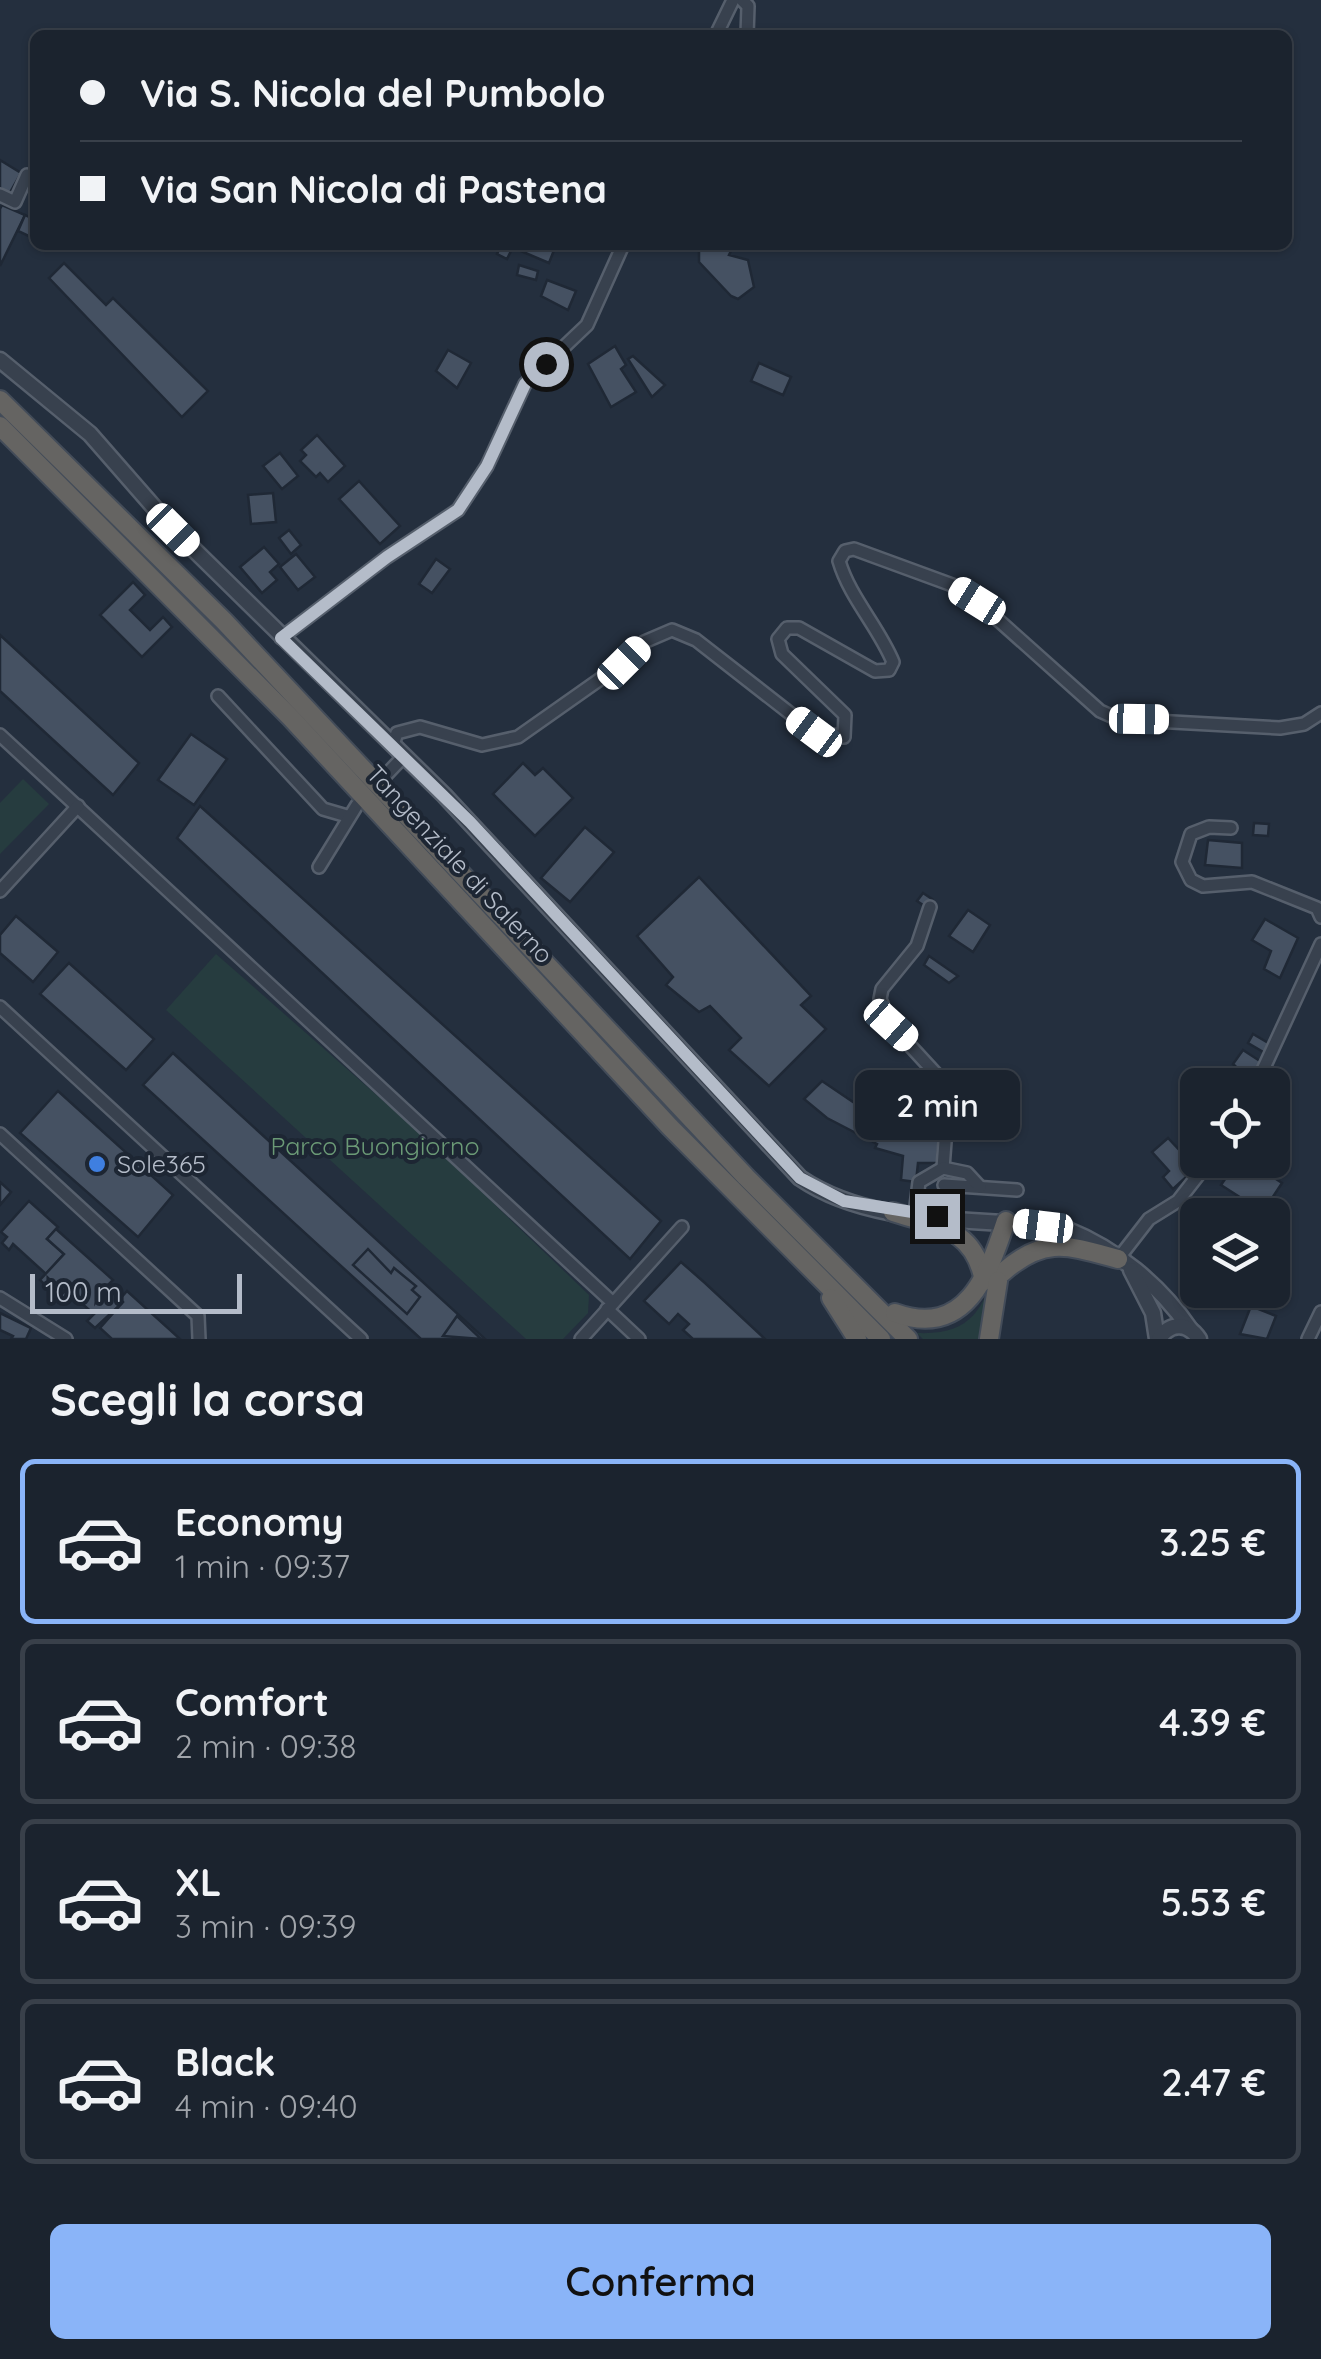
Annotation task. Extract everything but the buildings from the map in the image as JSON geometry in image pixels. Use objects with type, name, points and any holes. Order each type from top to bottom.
[{"type":"highway","name":"Tangenziale di Salerno","points":[[0,400],[224,621],[908,1339]]},
{"type":"highway","name":"Tangenziale di Salerno","points":[[0,426],[291,718],[608,1061],[881,1339]]},
{"type":"highway","points":[[893,1212],[959,1234],[980,1258],[985,1283]]},
{"type":"highway","points":[[824,1254],[908,1324],[937,1330],[960,1322],[979,1302],[1012,1222]]},
{"type":"highway","points":[[989,1339],[992,1306],[1012,1222]]},
{"type":"highway","points":[[1002,1273],[1018,1258],[1055,1244],[1124,1264]]},
{"type":"highway","points":[[821,1280],[857,1339]]},
{"type":"street","points":[[718,30],[733,0]]},
{"type":"street","points":[[742,0],[748,6],[747,30]]},
{"type":"street","points":[[0,195],[15,202],[27,174]]},
{"type":"street","points":[[281,638],[387,557],[458,510],[487,466],[525,384],[587,326],[621,250]]},
{"type":"street","points":[[0,360],[90,434],[173,530],[394,744],[800,1178],[833,1197],[893,1212],[1066,1229],[1167,1296],[1194,1334]]},
{"type":"street","points":[[394,744],[397,733],[420,727],[482,745],[518,738],[624,663],[644,642],[672,630],[696,640],[814,732],[844,737],[845,715],[782,654],[778,638],[787,628],[799,628],[874,672],[889,670],[893,662],[887,648],[845,581],[840,561],[845,551],[854,550],[955,586],[977,601],[1076,692],[1118,718],[1280,728],[1304,724],[1321,713]]},
{"type":"street","points":[[218,696],[322,808],[347,816]]},
{"type":"street","points":[[0,736],[231,945],[610,1306],[638,1339]]},
{"type":"street","points":[[386,775],[405,756]]},
{"type":"street","points":[[0,890],[78,806]]},
{"type":"street","points":[[320,867],[343,834],[347,816],[357,806]]},
{"type":"street","points":[[1231,828],[1209,827],[1192,834],[1182,862],[1191,880],[1203,886],[1252,882],[1317,908],[1321,917]]},
{"type":"street","points":[[930,907],[917,946],[882,989],[880,999],[891,1025],[938,1076],[947,1116],[942,1168]]},
{"type":"street","points":[[1264,1068],[1321,944]]},
{"type":"street","points":[[0,1007],[361,1339]]},
{"type":"street","points":[[0,1134],[198,1316],[198,1339]]},
{"type":"street","points":[[915,1214],[919,1182],[942,1168],[967,1173],[980,1188]]},
{"type":"street","points":[[1124,1264],[1149,1219],[1178,1200],[1196,1178]]},
{"type":"street","points":[[944,1185],[1016,1190]]},
{"type":"street","points":[[580,1339],[682,1226]]},
{"type":"street","points":[[1124,1264],[1153,1312],[1158,1339],[1173,1327],[1194,1334]]},
{"type":"street","points":[[0,1298],[66,1339]]},
{"type":"street","points":[[1308,1339],[1321,1312]]},
{"type":"green space","points":[[23,779],[49,804],[0,854],[0,803]]},
{"type":"green space","name":"Parco Buongiorno","points":[[216,954],[421,1134],[589,1295],[588,1313],[563,1339],[526,1339],[166,1010]]},
{"type":"green space","points":[[1005,1239],[983,1339],[923,1339],[917,1333],[940,1332],[970,1319],[987,1293]]},
{"type":"place","name":"Sole365","points":[[97,1164]]},
{"type":"route","points":[[546,364],[525,384],[487,466],[458,510],[387,557],[281,638],[470,822],[800,1178],[821,1192],[868,1208],[937,1216]]}]
